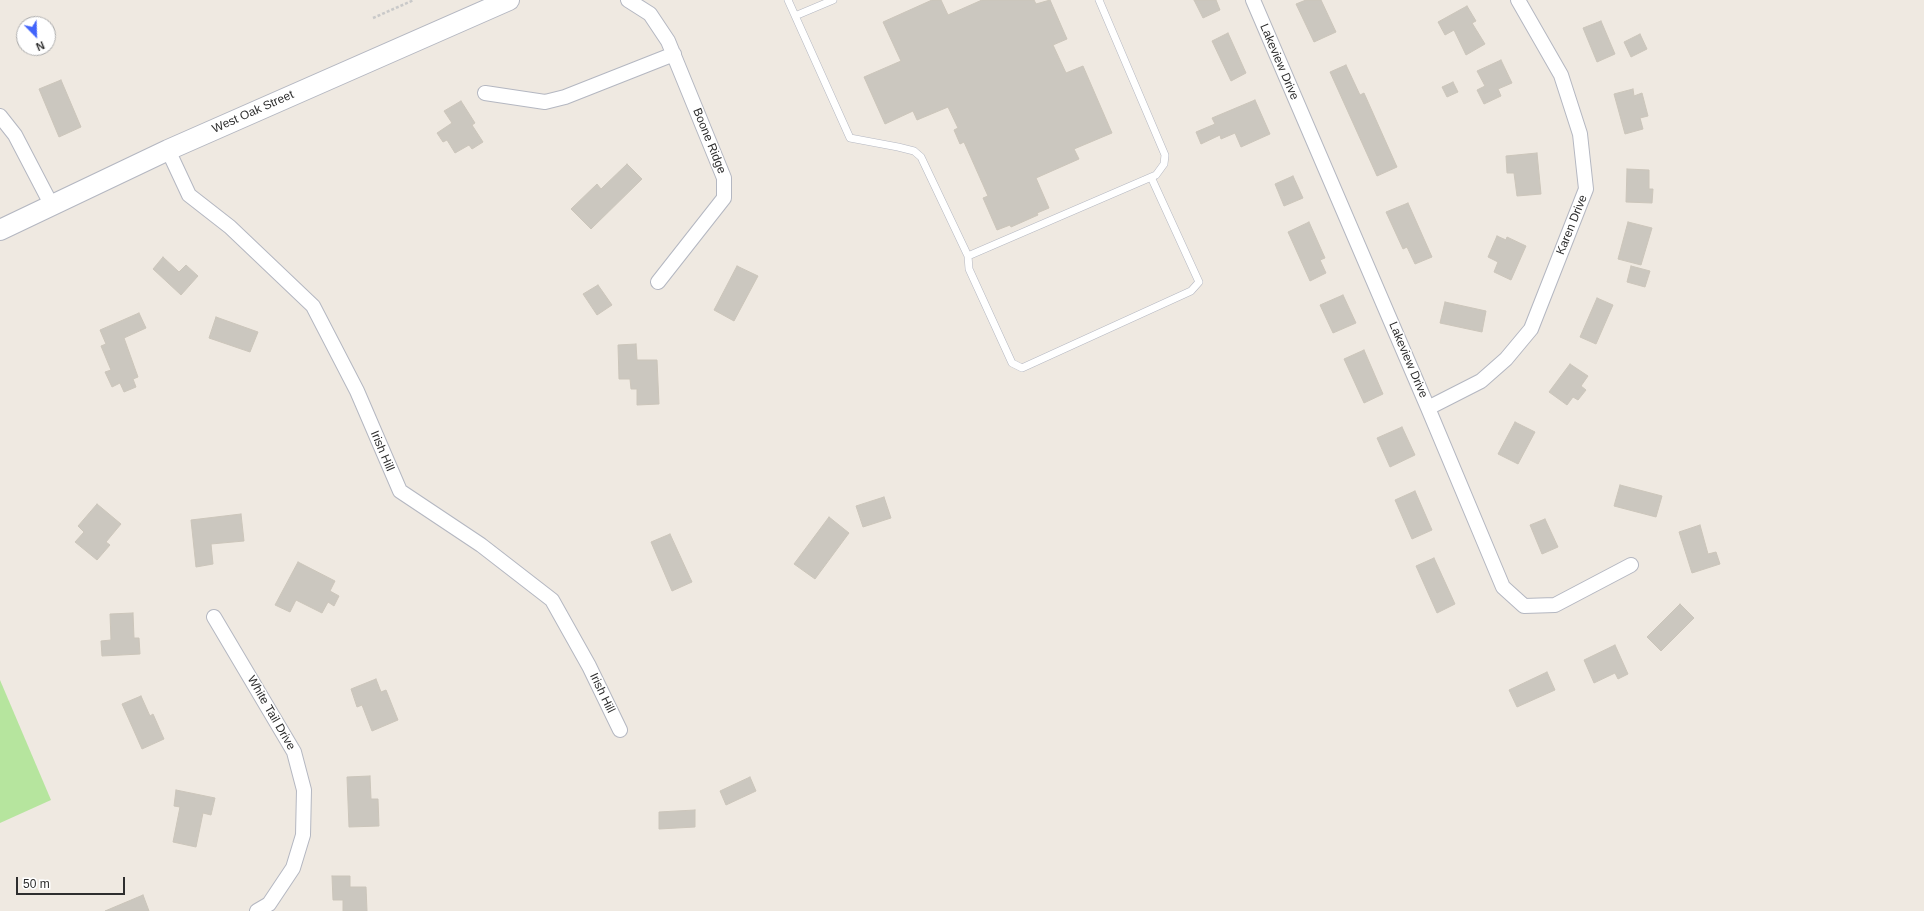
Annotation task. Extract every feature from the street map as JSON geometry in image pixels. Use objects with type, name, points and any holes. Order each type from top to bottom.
[{"type":"main road","name":"West Oak Street","points":[[0,230],[168,150],[509,0]]},
{"type":"street","name":"Boone Ridge","points":[[628,0],[650,14],[668,41],[724,178],[724,198],[658,282]]},
{"type":"street","name":"Lakeview Drive","points":[[1253,0],[1503,587],[1524,606],[1555,605],[1631,565]]},
{"type":"street","name":"Karen Drive","points":[[1428,408],[1481,381],[1506,359],[1531,329],[1586,190],[1580,134],[1561,75],[1518,0]]},
{"type":"street","points":[[485,93],[545,102],[565,97],[674,54]]},
{"type":"street","points":[[0,116],[15,135],[52,206]]},
{"type":"street","name":"Irish Hill","points":[[168,150],[189,195],[230,227],[313,306],[357,391],[400,492],[481,545],[552,600],[589,666],[620,730]]},
{"type":"street","name":"White Tail Drive","points":[[214,617],[294,752],[304,790],[303,835],[293,868],[267,909]]},
{"type":"lane","points":[[788,0],[850,138],[914,151],[921,157],[968,256],[969,269],[1012,363],[1022,368],[1191,292],[1199,282],[1151,177]]},
{"type":"lane","points":[[795,16],[833,0]]},
{"type":"lane","points":[[968,256],[1156,175],[1164,164],[1165,155],[1099,0]]},
{"type":"path","points":[[373,18],[414,0]]},
{"type":"green space","points":[[0,680],[51,800],[0,823]]},
{"type":"building","points":[[932,0],[941,0],[948,15],[982,0],[1034,0],[1036,4],[1050,0],[1067,39],[1053,45],[1066,73],[1083,66],[1112,133],[1074,149],[1079,159],[1036,178],[1049,208],[1037,213],[1038,215],[1011,227],[1010,225],[997,230],[983,198],[988,196],[964,142],[960,144],[954,130],[958,128],[948,107],[917,120],[913,111],[885,124],[864,77],[901,61],[883,22]]},
{"type":"building","points":[[1194,0],[1216,0],[1220,10],[1203,18]]},
{"type":"building","points":[[1306,0],[1321,0],[1336,32],[1314,42],[1296,4]]},
{"type":"building","points":[[1467,6],[1476,21],[1472,23],[1485,44],[1466,55],[1454,30],[1445,35],[1438,22]]},
{"type":"building","points":[[1601,21],[1615,54],[1597,62],[1583,28]]},
{"type":"building","points":[[1228,33],[1246,73],[1231,81],[1212,41]]},
{"type":"building","points":[[1640,34],[1647,49],[1631,57],[1624,42]]},
{"type":"building","points":[[1501,60],[1512,83],[1498,89],[1501,96],[1484,104],[1477,90],[1485,86],[1477,71]]},
{"type":"building","points":[[1346,65],[1360,95],[1364,93],[1397,167],[1377,176],[1330,72]]},
{"type":"building","points":[[61,80],[81,127],[59,137],[39,89]]},
{"type":"building","points":[[1453,82],[1458,92],[1447,97],[1442,87]]},
{"type":"building","points":[[1633,89],[1634,96],[1642,93],[1648,116],[1640,118],[1643,129],[1625,134],[1614,94]]},
{"type":"building","points":[[1255,100],[1270,134],[1241,147],[1235,133],[1221,139],[1220,135],[1201,144],[1196,132],[1215,124],[1212,118]]},
{"type":"building","points":[[461,101],[475,123],[472,125],[483,142],[472,149],[469,145],[455,153],[447,140],[443,142],[437,133],[452,123],[444,111]]},
{"type":"building","points":[[1537,153],[1541,194],[1517,196],[1514,173],[1507,173],[1506,156]]},
{"type":"building","points":[[627,164],[642,179],[591,229],[571,209],[597,184],[601,189]]},
{"type":"building","points":[[1627,169],[1649,170],[1649,189],[1653,189],[1652,203],[1626,202]]},
{"type":"building","points":[[1293,176],[1303,198],[1284,206],[1275,184]]},
{"type":"building","points":[[1408,203],[1432,257],[1415,264],[1407,247],[1403,249],[1386,212]]},
{"type":"building","points":[[1309,222],[1325,258],[1320,260],[1326,273],[1310,281],[1288,232]]},
{"type":"building","points":[[1628,222],[1652,228],[1641,265],[1618,259]]},
{"type":"building","points":[[1497,236],[1506,240],[1507,237],[1526,246],[1511,280],[1494,272],[1498,262],[1488,257]]},
{"type":"building","points":[[163,257],[179,272],[186,265],[198,276],[181,295],[153,269]]},
{"type":"building","points":[[737,266],[758,276],[734,321],[714,310]]},
{"type":"building","points":[[1631,266],[1650,271],[1645,287],[1627,282]]},
{"type":"building","points":[[598,285],[612,305],[597,315],[583,294]]},
{"type":"building","points":[[1343,295],[1356,323],[1333,333],[1320,305]]},
{"type":"building","points":[[1597,298],[1613,305],[1596,344],[1580,337]]},
{"type":"building","points":[[1445,302],[1486,311],[1482,332],[1440,323]]},
{"type":"building","points":[[139,313],[146,328],[124,338],[138,377],[133,379],[136,387],[124,392],[120,383],[112,387],[105,372],[111,370],[101,346],[106,344],[100,330]]},
{"type":"building","points":[[216,317],[258,332],[250,352],[209,338]]},
{"type":"building","points":[[636,344],[637,360],[657,360],[659,404],[637,405],[637,389],[631,389],[630,379],[619,379],[618,345]]},
{"type":"building","points":[[1364,350],[1383,394],[1364,403],[1344,359]]},
{"type":"building","points":[[1570,364],[1588,376],[1581,386],[1586,390],[1578,400],[1573,397],[1567,405],[1549,392]]},
{"type":"building","points":[[1515,422],[1535,432],[1518,464],[1498,454]]},
{"type":"building","points":[[1402,427],[1415,455],[1390,467],[1377,438]]},
{"type":"building","points":[[1620,485],[1662,496],[1656,517],[1614,506]]},
{"type":"building","points":[[1415,491],[1432,530],[1412,539],[1395,500]]},
{"type":"building","points":[[884,497],[891,518],[863,527],[856,506]]},
{"type":"building","points":[[97,504],[121,524],[106,542],[110,545],[97,560],[75,542],[84,532],[78,526]]},
{"type":"building","points":[[241,514],[244,541],[211,544],[213,564],[196,567],[191,520]]},
{"type":"building","points":[[829,517],[849,533],[815,579],[794,564]]},
{"type":"building","points":[[1545,519],[1558,547],[1542,554],[1530,525]]},
{"type":"building","points":[[1700,525],[1708,554],[1716,552],[1720,564],[1692,573],[1679,532]]},
{"type":"building","points":[[670,534],[692,582],[672,591],[651,542]]},
{"type":"building","points":[[1434,558],[1455,604],[1437,613],[1416,566]]},
{"type":"building","points":[[298,562],[335,581],[330,591],[339,596],[334,606],[328,602],[322,613],[296,600],[290,612],[275,605]]},
{"type":"building","points":[[1680,604],[1694,618],[1661,651],[1647,637]]},
{"type":"building","points":[[133,613],[134,638],[139,638],[140,654],[102,656],[101,641],[111,640],[110,614]]},
{"type":"building","points":[[1615,645],[1628,674],[1618,679],[1615,673],[1594,683],[1584,660]]},
{"type":"building","points":[[1547,672],[1555,690],[1517,707],[1509,690]]},
{"type":"building","points":[[376,679],[381,692],[386,690],[398,720],[372,731],[362,705],[357,707],[351,689]]},
{"type":"building","points":[[141,696],[150,716],[153,714],[164,739],[142,749],[122,704]]},
{"type":"building","points":[[370,776],[371,799],[378,799],[379,826],[349,827],[347,777]]},
{"type":"building","points":[[750,777],[756,791],[726,805],[720,791]]},
{"type":"building","points":[[176,790],[215,798],[211,815],[203,813],[196,847],[173,842],[180,807],[174,806]]},
{"type":"building","points":[[695,810],[695,827],[659,829],[659,812]]},
{"type":"building","points":[[332,876],[350,876],[350,887],[366,887],[367,911],[343,911],[343,900],[333,900]]},
{"type":"building","points":[[143,895],[149,911],[105,911]]}]
